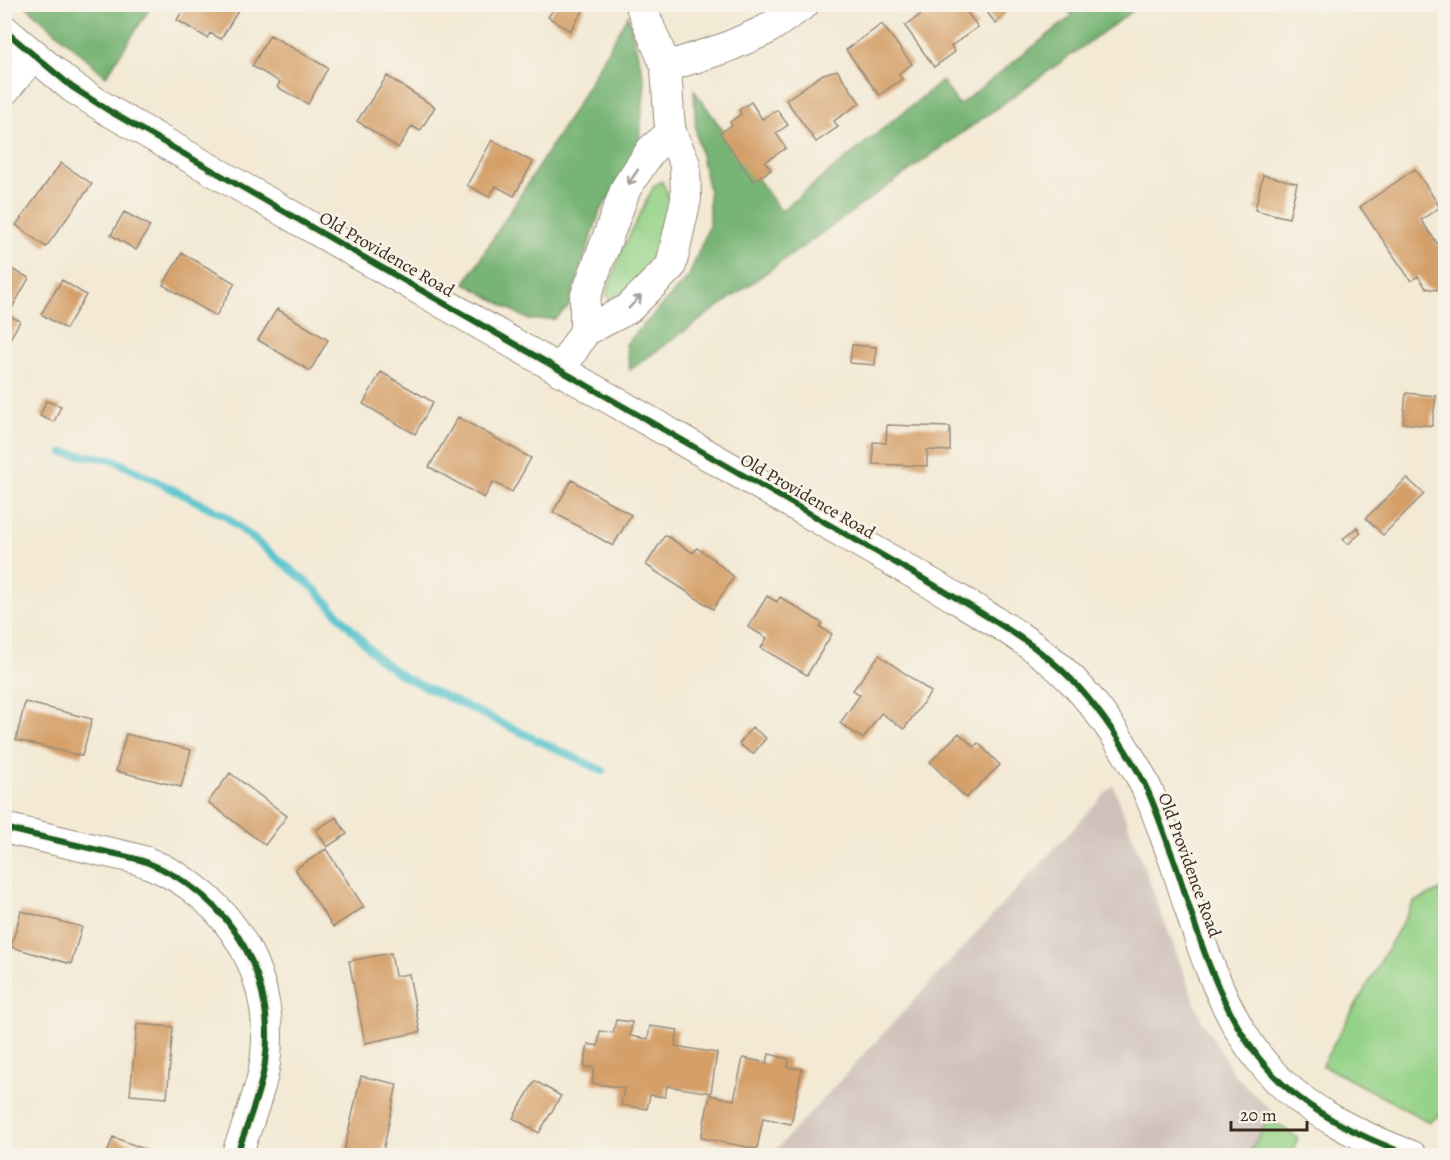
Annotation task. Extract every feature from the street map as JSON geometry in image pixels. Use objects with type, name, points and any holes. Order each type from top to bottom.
[{"type":"street","points":[[560,371],[585,331],[628,309],[671,266],[686,199],[685,164],[671,134],[666,67],[640,4]]},
{"type":"street","points":[[666,67],[725,48],[766,30],[804,4]]},
{"type":"street","name":"Old Providence Road","points":[[4,30],[72,87],[111,112],[951,595],[1005,628],[1056,665],[1112,730],[1137,770],[1151,798],[1211,970],[1227,1006],[1256,1055],[1270,1072],[1306,1103],[1357,1132],[1412,1155]]},
{"type":"street","points":[[4,91],[34,54]]},
{"type":"street","points":[[585,331],[585,298],[626,188],[651,150],[671,134]]},
{"type":"street","points":[[4,828],[145,861],[184,879],[206,896],[228,920],[245,947],[258,977],[264,1002],[267,1034],[263,1073],[236,1155]]},
{"type":"shaded area","points":[[1113,785],[1202,1021],[1234,1074],[1272,1112],[1248,1155],[770,1156]]},
{"type":"green space","points":[[25,5],[152,5],[106,76]]},
{"type":"green space","points":[[1065,5],[1141,5],[630,370],[626,344],[689,276],[709,226],[709,190],[696,134],[694,90],[781,211],[942,81],[959,105],[1072,16]]},
{"type":"green space","points":[[628,15],[645,83],[638,153],[600,211],[568,307],[555,319],[529,320],[465,283],[572,113]]},
{"type":"green space","points":[[662,181],[671,202],[666,246],[635,284],[610,302],[606,294],[622,250],[654,186]]},
{"type":"green space","points":[[1445,888],[1445,1112],[1429,1122],[1322,1065],[1414,902]]},
{"type":"green space","points":[[1269,1118],[1298,1138],[1292,1155],[1248,1155]]},
{"type":"building","points":[[186,4],[242,4],[221,39],[210,33],[207,38],[177,20]]},
{"type":"building","points":[[557,4],[579,4],[585,8],[570,31],[548,17]]},
{"type":"building","points":[[935,4],[961,4],[978,27],[951,46],[955,52],[934,67],[905,26]]},
{"type":"building","points":[[981,4],[1013,4],[996,24]]},
{"type":"building","points":[[882,24],[912,64],[898,74],[902,79],[879,95],[846,50]]},
{"type":"building","points":[[270,35],[328,68],[308,104],[277,87],[280,82],[252,66]]},
{"type":"building","points":[[837,70],[860,103],[834,121],[838,127],[816,142],[786,100],[823,74]]},
{"type":"building","points":[[387,76],[435,107],[420,131],[412,126],[398,148],[357,121]]},
{"type":"building","points":[[751,102],[762,119],[777,110],[788,125],[776,133],[786,148],[765,162],[771,170],[753,181],[720,133],[732,125],[730,122],[741,114],[739,110]]},
{"type":"building","points":[[492,140],[533,162],[514,196],[496,186],[489,197],[467,185]]},
{"type":"building","points":[[61,163],[92,184],[46,247],[16,225]]},
{"type":"building","points":[[1415,169],[1440,207],[1421,220],[1446,256],[1442,262],[1446,267],[1446,284],[1436,290],[1426,288],[1418,276],[1411,281],[1360,207]]},
{"type":"building","points":[[1263,175],[1297,183],[1289,218],[1255,210]]},
{"type":"building","points":[[124,212],[150,226],[136,250],[111,235]]},
{"type":"building","points":[[182,253],[235,283],[216,316],[163,285]]},
{"type":"building","points":[[4,265],[29,278],[8,315],[20,321],[7,344],[4,343]]},
{"type":"building","points":[[62,280],[86,295],[66,329],[41,314]]},
{"type":"building","points":[[277,309],[328,340],[310,371],[258,340]]},
{"type":"building","points":[[852,345],[876,347],[875,365],[850,363]]},
{"type":"building","points":[[381,372],[433,402],[415,434],[363,404]]},
{"type":"building","points":[[1406,393],[1436,396],[1432,426],[1403,423]]},
{"type":"building","points":[[46,401],[61,406],[54,422],[40,416]]},
{"type":"building","points":[[458,417],[531,458],[512,492],[493,482],[484,498],[429,467]]},
{"type":"building","points":[[887,425],[950,427],[950,451],[927,450],[927,466],[873,464],[873,442],[886,443]]},
{"type":"building","points":[[1407,478],[1424,494],[1383,535],[1366,518]]},
{"type":"building","points":[[572,480],[631,515],[613,546],[553,512]]},
{"type":"building","points":[[1357,527],[1361,533],[1348,544],[1343,539]]},
{"type":"building","points":[[665,535],[693,553],[697,548],[734,577],[713,609],[646,565]]},
{"type":"building","points":[[767,596],[777,602],[780,597],[822,623],[820,627],[832,634],[807,675],[761,648],[767,638],[748,627]]},
{"type":"building","points":[[879,655],[931,692],[904,729],[881,713],[863,739],[840,723],[860,695],[853,690]]},
{"type":"building","points":[[25,702],[92,719],[82,756],[16,740]]},
{"type":"building","points":[[752,727],[766,738],[753,754],[739,744]]},
{"type":"building","points":[[959,733],[974,747],[978,743],[1000,765],[966,798],[930,762]]},
{"type":"building","points":[[126,734],[191,750],[181,787],[116,771]]},
{"type":"building","points":[[230,773],[287,816],[265,845],[208,802]]},
{"type":"building","points":[[336,817],[347,834],[327,847],[316,830]]},
{"type":"building","points":[[326,849],[364,907],[333,927],[295,869]]},
{"type":"building","points":[[21,911],[82,927],[71,964],[11,947]]},
{"type":"building","points":[[391,953],[395,976],[409,974],[420,1032],[365,1043],[349,961]]},
{"type":"building","points":[[616,1020],[632,1022],[630,1036],[648,1039],[650,1026],[678,1030],[675,1046],[717,1053],[711,1093],[667,1086],[665,1097],[650,1095],[647,1109],[621,1105],[624,1088],[592,1083],[594,1068],[584,1067],[588,1044],[598,1046],[600,1031],[613,1033]]},
{"type":"building","points":[[137,1024],[173,1027],[167,1098],[130,1095]]},
{"type":"building","points":[[769,1054],[789,1059],[788,1067],[802,1069],[791,1124],[763,1118],[757,1149],[701,1138],[710,1095],[734,1100],[743,1058],[767,1063]]},
{"type":"building","points":[[361,1076],[397,1084],[382,1156],[364,1156],[344,1151]]},
{"type":"building","points":[[535,1081],[561,1096],[539,1133],[513,1118]]},
{"type":"building","points":[[113,1137],[147,1150],[145,1156],[106,1156]]},
{"type":"waterway","points":[[63,453],[112,459],[224,515],[315,589],[379,659],[404,677],[603,771]]},
{"type":"cycle path","points":[[4,30],[72,87],[111,112],[941,589],[1010,630],[1058,666],[1090,700],[1114,733],[1142,779],[1174,860],[1212,972],[1230,1011],[1252,1048],[1283,1085],[1299,1098],[1354,1131],[1412,1156]]},
{"type":"cycle path","points":[[4,828],[146,862],[176,877],[203,896],[226,919],[244,946],[257,975],[265,1007],[267,1040],[261,1084],[236,1156]]}]
